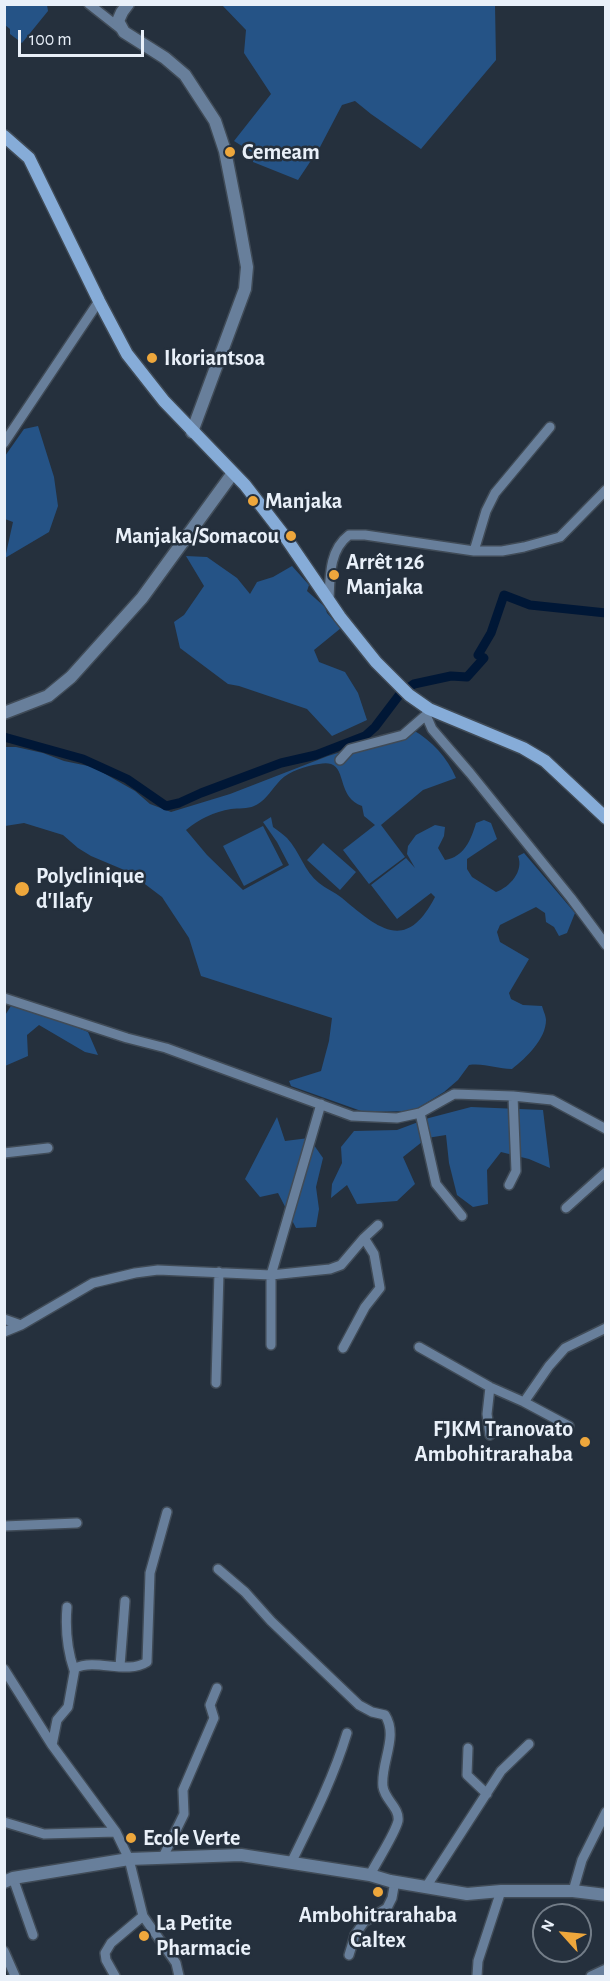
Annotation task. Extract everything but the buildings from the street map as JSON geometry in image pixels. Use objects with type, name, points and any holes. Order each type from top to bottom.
[{"type":"main road","points":[[4,136],[29,158],[127,354],[164,401],[245,485],[376,662],[427,712],[523,748],[545,761],[606,818]]},
{"type":"street","points":[[88,4],[124,32],[165,58],[185,75],[215,121],[226,159],[247,267],[245,289],[192,432]]},
{"type":"street","points":[[124,32],[118,21],[128,4]]},
{"type":"street","points":[[4,443],[99,301]]},
{"type":"street","points":[[474,551],[486,511],[495,493],[550,427]]},
{"type":"street","points":[[4,713],[48,696],[71,677],[142,598],[233,473]]},
{"type":"street","points":[[328,600],[330,574],[336,548],[349,535],[474,551],[524,548],[560,537],[606,490]]},
{"type":"street","points":[[340,760],[350,749],[403,735],[427,712],[432,729],[571,898],[606,945]]},
{"type":"street","points":[[4,998],[166,1048],[352,1116],[397,1118],[420,1113],[454,1094],[513,1096],[552,1100],[606,1129]]},
{"type":"street","points":[[509,1185],[516,1171],[513,1096]]},
{"type":"street","points":[[271,1345],[271,1275],[321,1104]]},
{"type":"street","points":[[420,1113],[436,1184],[462,1216]]},
{"type":"street","points":[[4,1153],[48,1148]]},
{"type":"street","points":[[566,1208],[606,1172]]},
{"type":"street","points":[[4,1332],[21,1325],[93,1283],[135,1273],[158,1270],[271,1275],[330,1269],[341,1265],[378,1225]]},
{"type":"street","points":[[344,1348],[365,1307],[380,1288],[374,1254],[364,1238]]},
{"type":"street","points":[[216,1383],[219,1272]]},
{"type":"street","points":[[4,1319],[21,1325]]},
{"type":"street","points":[[524,1402],[549,1366],[565,1348],[606,1328]]},
{"type":"street","points":[[419,1347],[490,1388],[524,1402],[569,1426]]},
{"type":"street","points":[[490,1388],[487,1413],[490,1435]]},
{"type":"street","points":[[74,1670],[85,1664],[120,1666],[144,1664],[148,1659],[150,1573],[167,1512]]},
{"type":"street","points":[[4,1526],[77,1523]]},
{"type":"street","points":[[218,1569],[245,1592],[271,1621],[341,1689],[359,1705],[384,1715],[390,1724],[383,1789],[399,1818],[370,1875]]},
{"type":"street","points":[[120,1666],[125,1601]]},
{"type":"street","points":[[52,1744],[57,1720],[68,1707],[74,1670],[67,1644],[67,1607]]},
{"type":"street","points":[[4,1670],[52,1744],[116,1832],[129,1859],[143,1916],[176,1963],[179,1977]]},
{"type":"street","points":[[163,1857],[184,1814],[183,1790],[214,1718],[210,1705],[217,1688]]},
{"type":"street","points":[[291,1863],[325,1795],[347,1733]]},
{"type":"street","points":[[426,1887],[508,1762],[529,1744]]},
{"type":"street","points":[[468,1748],[467,1775],[487,1794]]},
{"type":"street","points":[[573,1892],[582,1860],[606,1812]]},
{"type":"street","points":[[4,1822],[44,1834],[116,1832]]},
{"type":"street","points":[[33,1935],[9,1880],[129,1859],[241,1855],[370,1875],[467,1894],[501,1890],[606,1895]]},
{"type":"street","points":[[349,1955],[356,1935],[364,1922],[387,1908],[392,1898],[395,1881]]},
{"type":"street","points":[[477,1977],[478,1961],[501,1890]]},
{"type":"street","points":[[115,1977],[105,1953],[111,1943],[143,1916]]},
{"type":"street","points":[[4,1951],[15,1977]]},
{"type":"street","points":[[591,1977],[606,1969]]},
{"type":"shaded area","points":[[5,4],[47,5],[48,11],[22,43],[10,34],[10,29],[5,25]]},
{"type":"shaded area","points":[[222,5],[495,5],[496,60],[421,149],[355,101],[342,105],[320,147],[298,180],[253,162],[253,153],[234,141],[271,94],[244,53],[246,30]]},
{"type":"shaded area","points":[[38,426],[54,477],[58,506],[49,532],[5,558],[13,522],[5,519],[5,456],[24,429]]},
{"type":"shaded area","points":[[186,556],[207,557],[237,578],[250,594],[257,582],[273,577],[292,566],[309,585],[307,591],[325,607],[327,613],[341,628],[314,650],[319,662],[345,672],[358,693],[367,720],[332,736],[307,709],[228,684],[180,648],[174,622],[184,615],[204,586]]},
{"type":"shaded area","points":[[413,730],[438,750],[456,778],[423,790],[381,825],[405,857],[369,884],[343,850],[375,825],[364,816],[362,806],[349,797],[339,772],[331,764],[317,764],[293,772],[280,780],[258,804],[249,808],[231,809],[213,814],[186,830],[207,855],[243,890],[289,865],[263,822],[271,817],[273,827],[291,843],[319,883],[380,926],[392,930],[403,930],[413,925],[424,914],[435,897],[431,893],[397,919],[371,885],[406,858],[415,868],[407,854],[408,846],[416,835],[435,825],[445,827],[444,836],[438,848],[445,860],[457,855],[466,847],[476,823],[484,820],[491,823],[497,839],[467,859],[467,869],[472,877],[496,892],[501,890],[515,878],[519,867],[518,856],[524,853],[575,913],[567,933],[559,936],[554,927],[546,922],[545,913],[536,907],[500,925],[497,932],[500,942],[529,959],[509,993],[511,999],[523,1005],[542,1006],[546,1018],[545,1027],[534,1048],[512,1069],[469,1065],[458,1080],[444,1092],[413,1111],[364,1112],[291,1086],[289,1081],[321,1071],[332,1018],[201,976],[189,938],[162,897],[129,872],[91,856],[63,835],[24,823],[5,826],[4,747],[16,747],[43,753],[64,761],[93,767],[135,791],[150,804],[171,812],[230,794],[328,756]]},
{"type":"shaded area","points":[[263,826],[283,865],[244,886],[223,846]]},
{"type":"shaded area","points":[[323,843],[356,872],[340,890],[307,860]]},
{"type":"shaded area","points":[[14,1001],[88,1032],[98,1055],[85,1052],[39,1025],[27,1035],[28,1056],[5,1066],[4,1017]]},
{"type":"shaded area","points":[[471,1107],[543,1110],[550,1168],[529,1159],[501,1152],[487,1170],[488,1204],[473,1207],[457,1195],[449,1163],[446,1135],[427,1138],[403,1157],[415,1184],[397,1201],[357,1204],[347,1185],[331,1198],[332,1184],[342,1163],[341,1147],[354,1131],[397,1130],[429,1118]]},
{"type":"shaded area","points":[[277,1117],[285,1141],[309,1138],[323,1158],[316,1187],[319,1209],[316,1227],[296,1228],[278,1193],[260,1197],[245,1179]]},
{"type":"waterway","points":[[4,737],[83,759],[127,779],[166,806],[281,763],[316,755],[365,736],[375,727],[400,694],[414,684],[451,676],[467,677],[484,658],[478,655],[491,633],[504,595],[530,605],[606,613]]},
{"type":"place","name":"Cemeam","points":[[230,152]]},
{"type":"place","name":"Ikoriantsoa","points":[[152,358]]},
{"type":"place","name":"Manjaka","points":[[253,501]]},
{"type":"place","name":"Manjaka/Somacou","points":[[291,536]]},
{"type":"place","name":"Arrêt 126 Manjaka","points":[[334,575]]},
{"type":"place","name":"Polyclinique d'Ilafy","points":[[22,889]]},
{"type":"place","name":"FJKM Tranovato Ambohitrarahaba","points":[[585,1442]]},
{"type":"place","name":"Ecole Verte","points":[[131,1838]]},
{"type":"place","name":"Ambohitrarahaba Caltex","points":[[378,1892]]},
{"type":"place","name":"La Petite Pharmacie","points":[[144,1936]]}]
